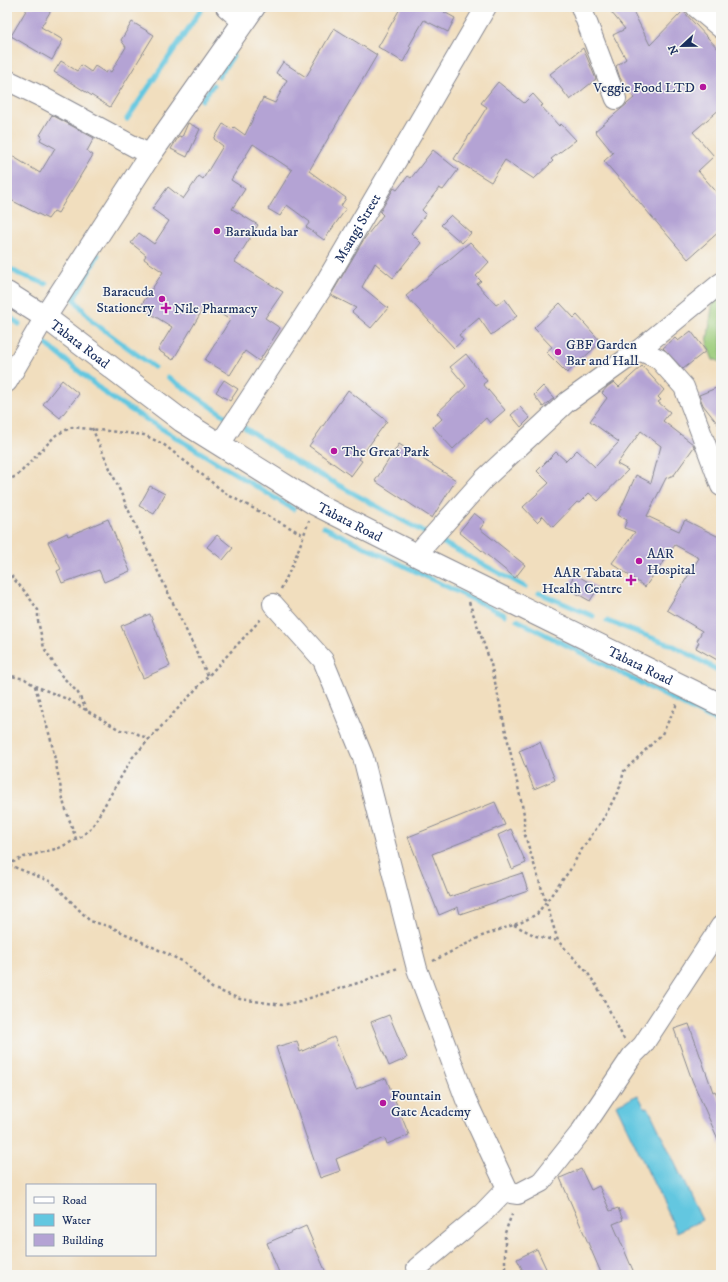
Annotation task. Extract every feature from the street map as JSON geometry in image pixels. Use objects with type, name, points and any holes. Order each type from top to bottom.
[{"type":"main road","points":[[45,317],[150,155],[249,15]]},
{"type":"main road","name":"Tabata Road","points":[[7,294],[45,317],[182,421],[315,504],[416,556],[686,686],[721,705]]},
{"type":"street","points":[[226,7],[249,15]]},
{"type":"street","name":"Msangi Street","points":[[220,444],[321,290],[486,7]]},
{"type":"street","points":[[581,7],[616,99]]},
{"type":"street","points":[[696,7],[721,28]]},
{"type":"street","points":[[7,80],[44,98],[150,155]]},
{"type":"street","points":[[416,556],[484,479],[561,407],[639,350],[721,283]]},
{"type":"street","points":[[7,381],[45,317]]},
{"type":"street","points":[[639,350],[659,359],[684,387],[721,486]]},
{"type":"street","points":[[273,604],[323,660],[362,756],[416,965],[466,1100],[512,1191]]},
{"type":"street","points":[[417,1268],[512,1191],[541,1182],[580,1134],[632,1056],[643,1045],[721,926]]},
{"type":"path","points":[[7,481],[18,475],[56,435],[72,426],[144,434],[163,444],[228,495],[304,535]]},
{"type":"path","points":[[92,428],[128,509],[208,676]]},
{"type":"path","points":[[8,864],[60,848],[76,839],[92,827],[132,758],[252,630],[273,604],[293,564],[315,504]]},
{"type":"path","points":[[7,571],[38,610],[38,621],[44,648],[61,675],[78,692],[87,711]]},
{"type":"path","points":[[460,577],[491,664],[524,814],[524,832],[558,941],[588,972],[598,988],[632,1056]]},
{"type":"path","points":[[7,674],[25,679],[35,686],[67,699],[120,730],[131,731],[149,739]]},
{"type":"path","points":[[35,686],[51,740],[64,804],[76,839]]},
{"type":"path","points":[[8,864],[52,882],[90,922],[111,927],[184,962],[192,967],[212,988],[240,999],[282,1005],[300,1002],[416,965],[482,936],[514,925],[537,914],[547,902],[605,816],[620,787],[624,771],[662,734],[686,686]]},
{"type":"path","points":[[514,925],[536,936],[558,941]]},
{"type":"path","points":[[505,1275],[505,1233],[512,1191]]},
{"type":"green space","points":[[721,282],[721,363],[717,360],[713,360],[707,344],[713,300]]},
{"type":"water","points":[[638,1095],[645,1108],[648,1107],[702,1220],[677,1232],[616,1105]]},
{"type":"building","points":[[28,7],[53,7],[41,27],[63,40],[52,60],[11,36]]},
{"type":"building","points":[[401,7],[447,7],[444,12],[455,18],[448,32],[424,20],[409,46],[411,47],[403,62],[378,47]]},
{"type":"building","points":[[607,7],[631,7],[650,45],[683,11],[721,52],[721,108],[693,132],[714,156],[698,171],[721,197],[721,230],[688,259],[604,161],[613,153],[595,131],[634,98],[620,78],[616,66],[626,59],[613,35],[625,29]]},
{"type":"building","points":[[132,22],[154,35],[110,107],[54,72],[61,61],[77,71],[81,65],[91,72],[95,66],[106,73],[108,70],[111,72],[126,47],[121,40]]},
{"type":"building","points":[[334,28],[377,55],[309,171],[346,198],[341,206],[346,209],[324,240],[306,227],[310,222],[287,205],[280,216],[268,209],[292,170],[253,144],[231,180],[245,189],[232,209],[258,225],[235,262],[283,292],[265,318],[280,328],[259,361],[245,351],[230,375],[205,360],[230,320],[206,304],[173,360],[158,350],[172,327],[140,307],[163,272],[144,259],[146,255],[131,243],[139,233],[154,244],[169,221],[152,209],[168,187],[183,199],[199,176],[203,179],[223,146],[214,139],[223,124],[232,129],[234,127],[245,135],[263,98],[275,103],[287,80],[276,73],[283,62],[306,77]]},
{"type":"building","points":[[583,48],[596,79],[570,100],[550,74]]},
{"type":"building","points":[[498,82],[524,103],[533,94],[543,105],[541,106],[559,126],[561,124],[576,140],[551,159],[553,161],[534,179],[505,160],[491,182],[454,159],[487,107],[481,103]]},
{"type":"building","points":[[52,115],[94,138],[87,151],[93,155],[58,213],[54,211],[48,219],[7,198],[7,153],[40,173],[55,148],[40,140],[42,136],[40,135]]},
{"type":"building","points":[[188,123],[200,129],[187,157],[171,149],[179,136],[182,137]]},
{"type":"building","points":[[433,150],[458,170],[443,190],[439,188],[422,210],[426,214],[411,233],[421,243],[393,278],[375,263],[362,287],[388,308],[371,328],[352,312],[356,308],[331,295],[364,239],[383,215],[380,212],[394,188],[397,190],[408,176],[411,178]]},
{"type":"building","points":[[451,215],[471,233],[462,243],[441,225]]},
{"type":"building","points":[[470,242],[489,262],[476,276],[481,281],[477,284],[496,305],[505,299],[517,316],[491,335],[479,318],[459,335],[463,340],[454,348],[406,296]]},
{"type":"building","points":[[560,303],[574,318],[577,315],[601,342],[567,373],[546,352],[552,347],[534,328]]},
{"type":"building","points":[[691,331],[706,351],[683,369],[663,348],[675,338],[678,341]]},
{"type":"building","points":[[466,354],[487,381],[483,384],[505,410],[490,423],[486,418],[453,449],[433,427],[442,419],[437,413],[466,386],[450,367]]},
{"type":"building","points":[[642,366],[664,390],[658,397],[661,400],[658,402],[670,412],[663,421],[693,444],[694,447],[674,475],[666,478],[647,516],[679,531],[685,520],[721,538],[721,662],[696,648],[699,642],[697,641],[702,631],[667,610],[699,558],[675,545],[645,587],[612,563],[635,532],[624,528],[627,520],[618,515],[636,475],[651,483],[661,446],[641,431],[617,464],[628,470],[598,501],[589,493],[579,503],[577,502],[553,527],[543,516],[537,522],[523,507],[549,483],[537,471],[556,452],[566,461],[577,450],[595,467],[619,442],[590,421],[607,398],[602,393],[607,387],[614,382],[619,387]]},
{"type":"building","points":[[62,380],[79,394],[60,418],[43,404]]},
{"type":"building","points":[[224,380],[238,389],[230,401],[216,392]]},
{"type":"building","points":[[543,386],[554,398],[543,407],[534,395]]},
{"type":"building","points":[[721,386],[721,428],[703,405],[699,395]]},
{"type":"building","points":[[348,390],[387,421],[359,459],[362,461],[351,476],[309,446]]},
{"type":"building","points":[[520,407],[530,418],[521,427],[511,415]]},
{"type":"building","points":[[399,444],[456,480],[432,518],[375,481]]},
{"type":"building","points":[[150,486],[165,494],[154,514],[139,506]]},
{"type":"building","points":[[474,513],[485,522],[480,529],[525,565],[515,578],[459,532]]},
{"type":"building","points":[[108,519],[130,571],[104,582],[99,570],[62,583],[57,571],[61,569],[48,542],[67,533],[68,536]]},
{"type":"building","points":[[217,535],[233,548],[223,560],[207,547]]},
{"type":"building","points":[[575,574],[598,588],[590,601],[567,588]]},
{"type":"building","points":[[150,614],[170,666],[143,678],[121,626]]},
{"type":"building","points":[[540,742],[555,780],[534,789],[519,751]]},
{"type":"building","points":[[495,802],[505,825],[432,854],[449,897],[522,873],[528,891],[460,914],[458,907],[439,915],[408,837]]},
{"type":"building","points":[[511,829],[526,863],[512,869],[498,835]]},
{"type":"building","points":[[389,1015],[407,1058],[389,1066],[371,1022]]},
{"type":"building","points":[[689,1024],[713,1092],[715,1091],[721,1104],[721,1146],[692,1080],[674,1029]]},
{"type":"building","points":[[334,1037],[356,1089],[386,1078],[409,1135],[387,1144],[385,1138],[336,1159],[340,1171],[320,1178],[276,1047],[297,1041],[300,1052]]},
{"type":"building","points":[[581,1169],[591,1190],[599,1186],[610,1211],[618,1208],[623,1220],[613,1224],[635,1275],[602,1275],[560,1178]]},
{"type":"building","points":[[306,1226],[327,1275],[280,1275],[267,1243]]},
{"type":"building","points":[[537,1249],[549,1275],[525,1275],[517,1259]]},
{"type":"waterway","points":[[127,119],[203,7]]},
{"type":"waterway","points":[[259,18],[267,7]]},
{"type":"waterway","points":[[219,76],[233,56]]},
{"type":"waterway","points":[[202,100],[213,85]]},
{"type":"waterway","points":[[98,255],[74,299],[93,322],[154,367]]},
{"type":"waterway","points":[[7,267],[19,274],[46,284]]},
{"type":"waterway","points":[[7,315],[19,324]]},
{"type":"waterway","points":[[45,343],[110,397],[293,509]]},
{"type":"waterway","points":[[168,377],[225,416]]},
{"type":"waterway","points":[[245,428],[295,461],[429,535]]},
{"type":"waterway","points":[[324,527],[505,615]]},
{"type":"waterway","points":[[436,539],[525,587]]},
{"type":"waterway","points":[[539,593],[593,616]]},
{"type":"waterway","points":[[517,620],[715,721],[721,726]]},
{"type":"waterway","points":[[607,621],[674,646],[721,672]]},
{"type":"place","name":"Veggie Food LTD","points":[[703,87]]},
{"type":"place","name":"Barakuda bar","points":[[217,231]]},
{"type":"place","name":"Baracuda Stationery","points":[[162,299]]},
{"type":"place","name":"Nile Pharmacy","points":[[166,308]]},
{"type":"place","name":"GBF Garden Bar and Hall","points":[[558,352]]},
{"type":"place","name":"The Great Park","points":[[334,451]]},
{"type":"place","name":"AAR Hospital","points":[[639,561]]},
{"type":"place","name":"AAR Tabata Health Centre","points":[[631,580]]},
{"type":"place","name":"Fountain Gate Academy","points":[[383,1103]]}]
